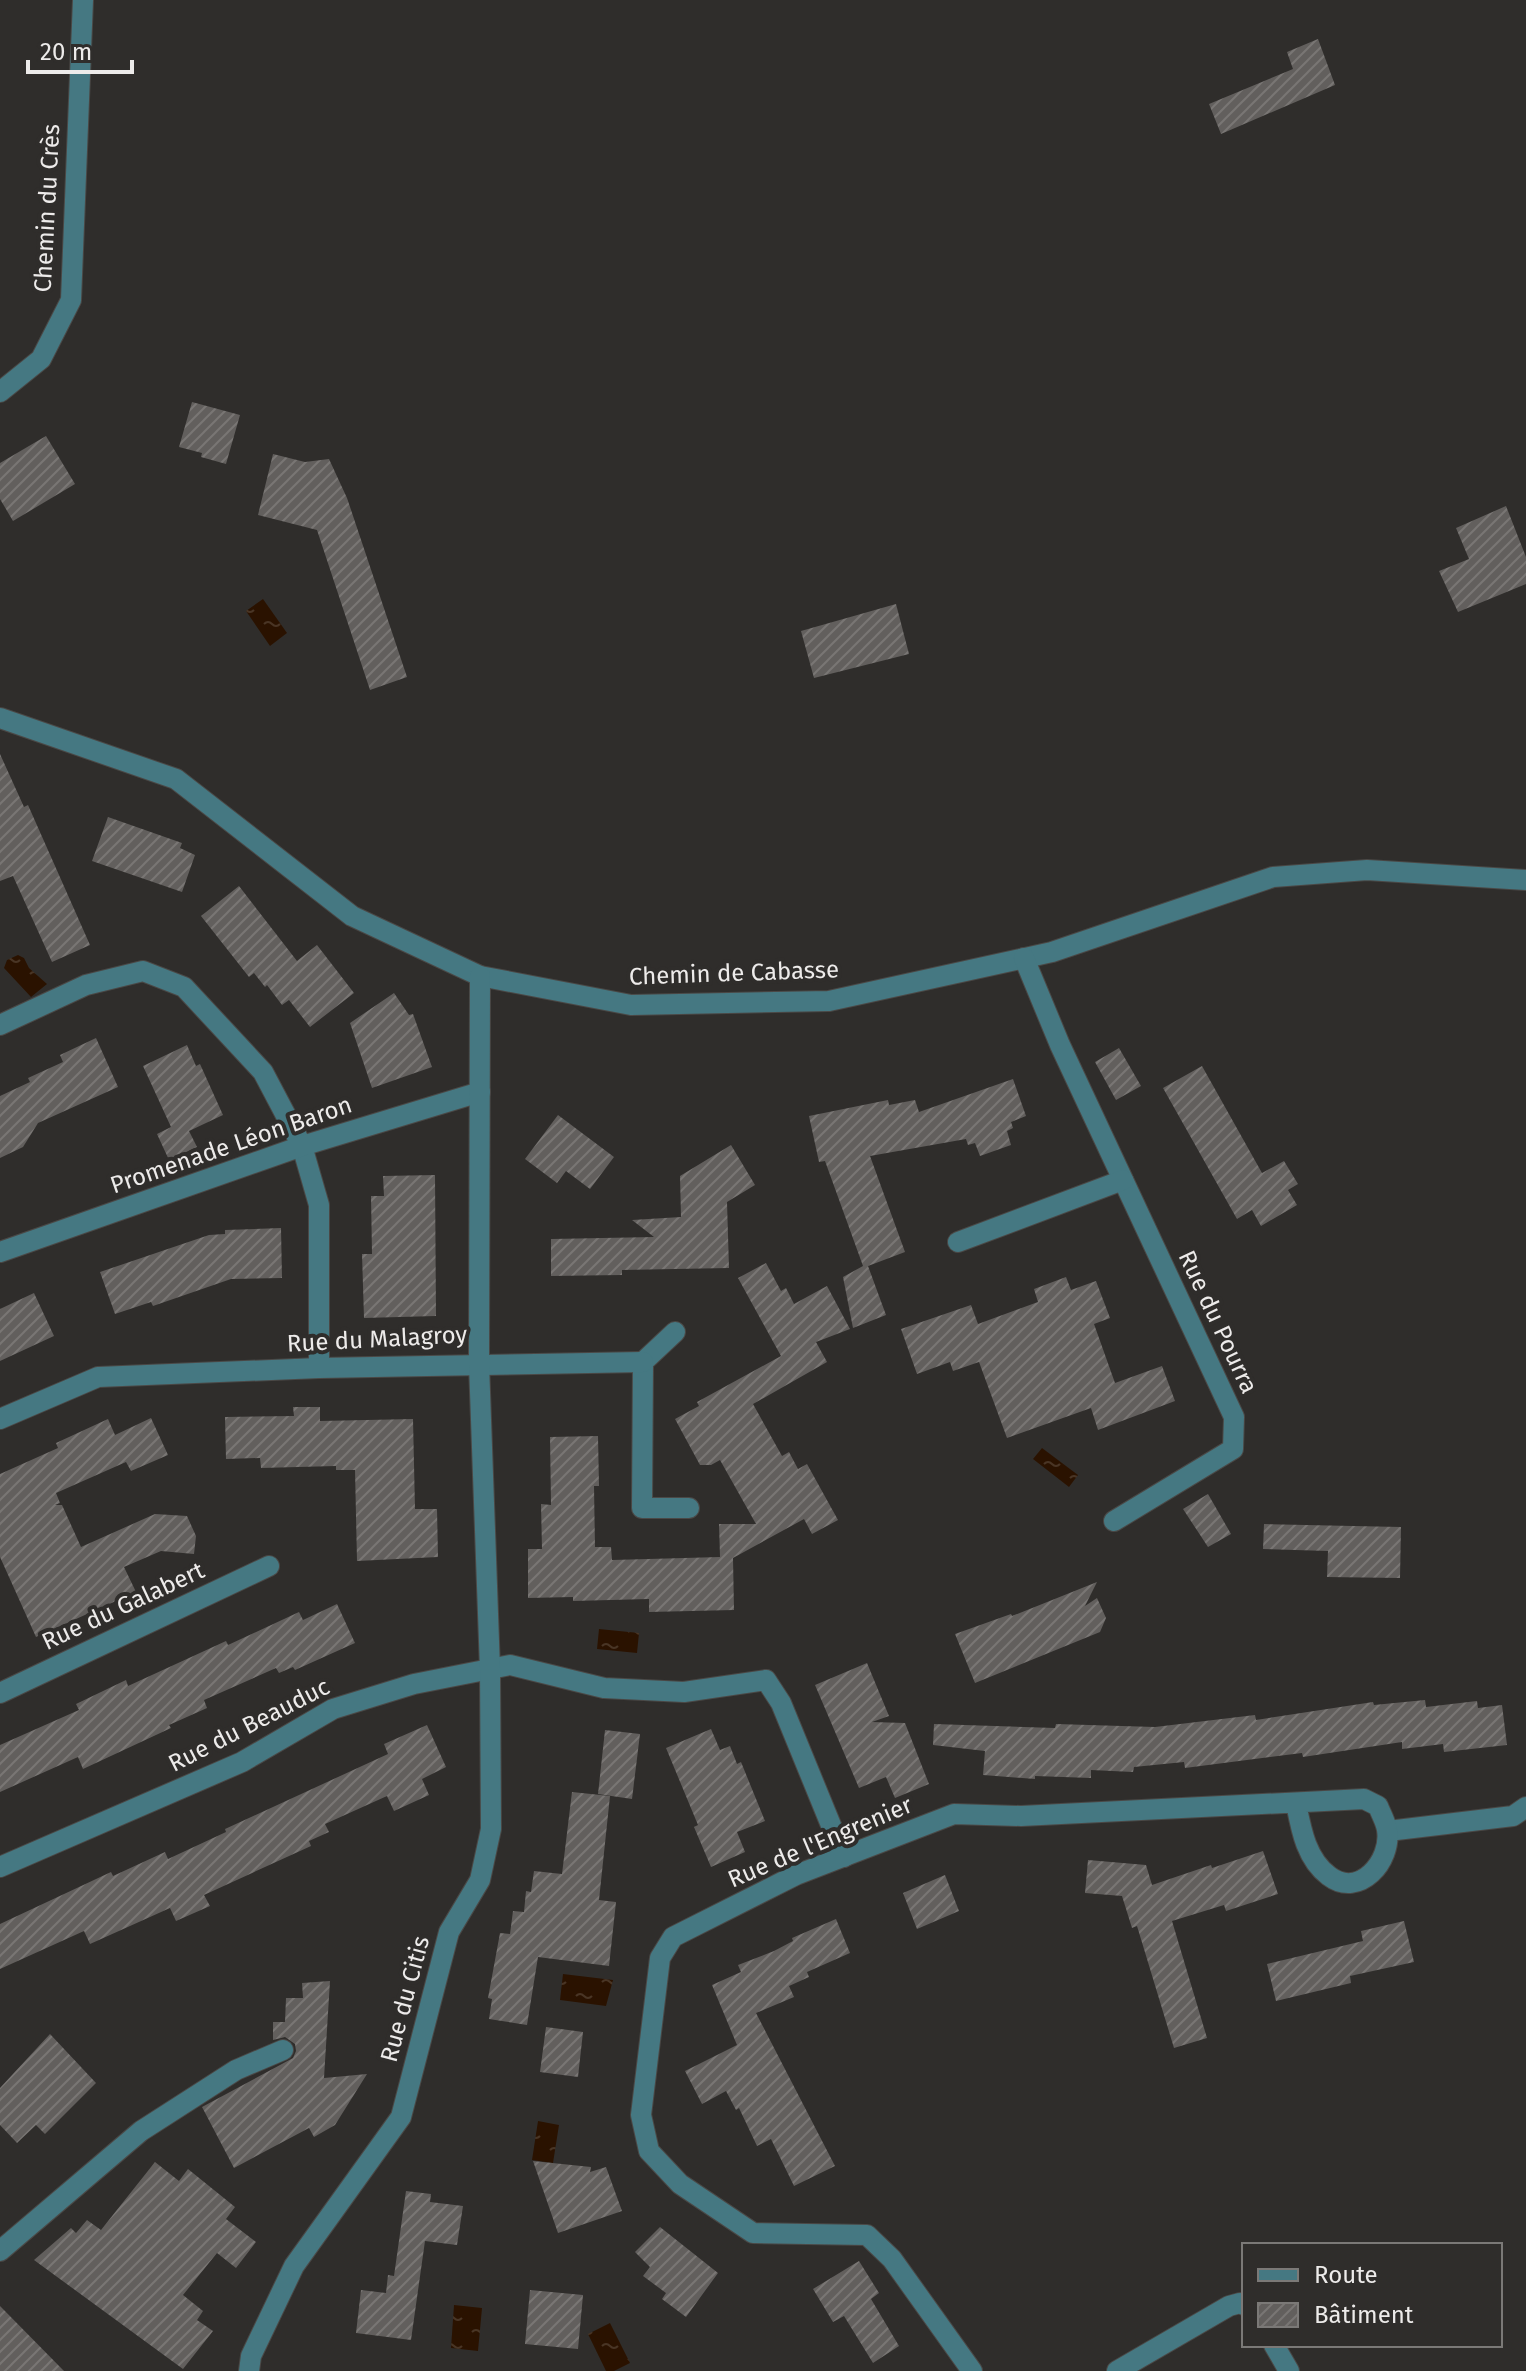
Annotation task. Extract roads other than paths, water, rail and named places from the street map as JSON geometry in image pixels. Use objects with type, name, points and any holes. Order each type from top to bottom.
[{"type":"street","name":"Chemin du Crès","points":[[0,392],[41,359],[71,300],[83,0]]},
{"type":"street","name":"Chemin de Cabasse","points":[[0,718],[176,779],[352,916],[480,976],[631,1005],[829,1001],[1052,952],[1273,877],[1367,870],[1526,880]]},
{"type":"street","name":"Rue du Pourra","points":[[1024,958],[1060,1045],[1234,1417],[1233,1449],[1114,1521]]},
{"type":"street","points":[[0,1025],[86,985],[143,971],[184,987],[263,1072],[302,1146],[319,1205],[319,1368]]},
{"type":"street","name":"Rue du Malagroy","points":[[0,1419],[98,1377],[479,1364],[480,976]]},
{"type":"street","name":"Promenade Léon Baron","points":[[0,1252],[302,1146],[480,1092]]},
{"type":"street","points":[[958,1242],[1123,1180]]},
{"type":"street","points":[[479,1364],[643,1362],[675,1332]]},
{"type":"street","points":[[643,1362],[642,1508],[689,1508]]},
{"type":"street","name":"Rue du Citis","points":[[249,2371],[251,2356],[294,2266],[401,2117],[449,1932],[480,1880],[491,1829],[490,1669],[479,1364]]},
{"type":"street","name":"Rue du Galabert","points":[[0,1693],[269,1566]]},
{"type":"street","name":"Rue du Beauduc","points":[[0,1867],[242,1762],[333,1709],[414,1684],[510,1665],[604,1688],[684,1692],[766,1680],[781,1703],[844,1857]]},
{"type":"street","name":"Rue de l'Engrenier","points":[[972,2371],[892,2259],[867,2235],[753,2233],[680,2184],[649,2151],[641,2115],[660,1958],[673,1937],[796,1875],[954,1814],[1021,1816],[1364,1799],[1378,1806],[1388,1831]]},
{"type":"street","points":[[1296,1803],[1307,1849],[1330,1878],[1348,1883],[1368,1877],[1384,1859],[1388,1831],[1513,1816],[1526,1807]]},
{"type":"street","points":[[0,2251],[141,2131],[236,2070],[283,2050]]},
{"type":"street","points":[[1117,2371],[1229,2306],[1242,2304]]},
{"type":"street","points":[[1275,2347],[1289,2371]]},
{"type":"water","points":[[263,599],[287,633],[270,646],[246,611]]},
{"type":"water","points":[[18,955],[47,984],[31,997],[4,968],[7,960]]},
{"type":"water","points":[[1042,1448],[1078,1475],[1069,1487],[1033,1459]]},
{"type":"water","points":[[599,1629],[639,1633],[637,1653],[597,1649]]},
{"type":"water","points":[[563,1974],[613,1980],[606,2006],[560,2000]]},
{"type":"water","points":[[538,2121],[559,2125],[553,2163],[532,2160]]},
{"type":"water","points":[[454,2305],[482,2308],[478,2351],[451,2348]]},
{"type":"water","points":[[610,2323],[630,2363],[614,2371],[606,2371],[588,2334]]}]
